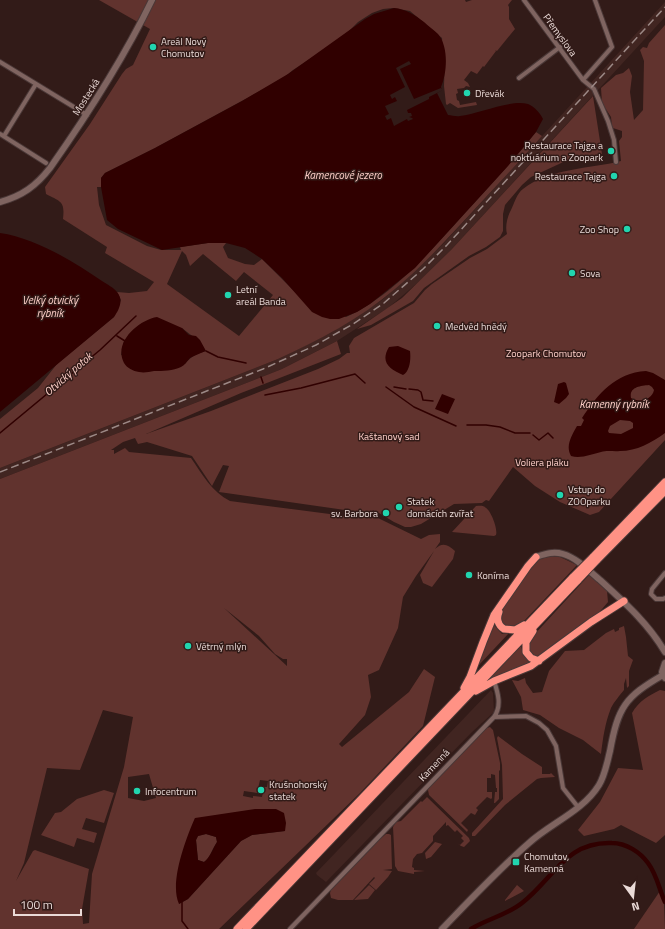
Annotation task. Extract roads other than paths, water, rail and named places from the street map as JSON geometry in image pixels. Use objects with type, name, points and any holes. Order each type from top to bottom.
[{"type":"highway","points":[[237,929],[544,615],[575,579],[665,482]]},
{"type":"highway","points":[[594,559],[665,491]]},
{"type":"highway","points":[[457,703],[470,678],[490,624],[528,566],[536,557]]},
{"type":"highway","points":[[246,929],[457,703],[532,619],[575,579]]},
{"type":"highway","points":[[457,703],[483,686],[522,670],[539,661],[591,622],[624,601]]},
{"type":"highway","points":[[502,604],[497,620],[504,629],[515,630],[532,619]]},
{"type":"highway","points":[[539,661],[531,658],[526,652],[526,642],[544,615]]},
{"type":"street","name":"Mostecká","points":[[0,202],[22,194],[41,179],[87,115],[118,65],[152,0]]},
{"type":"street","name":"Přemyslova","points":[[524,0],[583,80],[594,89],[608,121],[614,140],[616,162]]},
{"type":"street","points":[[583,80],[612,47],[595,0]]},
{"type":"street","points":[[519,78],[560,47]]},
{"type":"street","points":[[0,62],[87,115]]},
{"type":"street","points":[[36,84],[2,135],[46,163]]},
{"type":"street","points":[[536,557],[555,552],[569,556],[576,561],[624,601],[637,614],[656,637],[665,652]]},
{"type":"street","points":[[665,573],[652,589],[651,594],[656,599],[663,600],[665,598]]},
{"type":"street","points":[[442,929],[529,842],[578,807],[594,793],[600,784],[607,763],[616,724],[624,705],[640,689],[664,677],[662,668],[665,663]]},
{"type":"street","points":[[494,681],[499,706],[498,712],[494,717]]},
{"type":"street","points":[[494,717],[526,716],[539,723],[547,730],[556,746],[563,788],[578,807]]},
{"type":"street","name":"Kamenná","points":[[290,929],[494,717]]},
{"type":"water","name":"Kamencové jezero","points":[[394,8],[406,11],[417,17],[436,32],[442,39],[446,68],[441,87],[442,90],[437,93],[448,115],[467,115],[513,103],[521,103],[528,104],[533,107],[539,112],[543,119],[536,132],[508,166],[415,268],[370,304],[357,312],[339,319],[322,317],[312,312],[282,278],[262,259],[245,248],[226,243],[208,243],[162,250],[118,229],[107,220],[101,187],[101,178],[105,173],[242,101],[288,74],[365,19],[374,14]]},
{"type":"water","name":"Velký otvický rybník","points":[[0,233],[27,240],[66,258],[114,289],[119,295],[120,302],[119,308],[114,317],[0,412]]},
{"type":"water","points":[[157,317],[182,328],[189,335],[196,336],[206,351],[190,358],[185,364],[175,369],[143,372],[128,368],[124,363],[122,355],[122,347],[125,340],[136,327],[143,322]]},
{"type":"water","points":[[398,346],[410,351],[409,368],[403,375],[387,364],[385,357],[389,347]]},
{"type":"water","name":"Kamenný rybník","points":[[646,371],[665,380],[665,433],[649,443],[632,450],[604,451],[583,457],[571,456],[569,452],[569,444],[571,437],[577,426],[581,426],[584,420],[582,418],[594,401],[616,380],[635,373]],"holes":[[[649,385],[654,390],[651,396],[645,400],[634,400],[631,398],[633,389]],[[620,420],[630,421],[633,423],[633,428],[621,434],[609,433],[608,431],[610,426]]]},
{"type":"water","points":[[564,382],[566,383],[569,394],[559,404],[554,402],[558,384]]},
{"type":"water","points":[[442,394],[455,399],[448,414],[435,409]]},
{"type":"water","points":[[255,809],[276,809],[284,813],[286,823],[285,831],[252,835],[241,841],[188,899],[179,904],[176,895],[177,873],[183,848],[195,818]],"holes":[[[206,834],[216,837],[217,842],[208,858],[204,862],[198,860],[196,840],[198,836]]]},
{"type":"waterway","name":"Otvický potok","points":[[0,433],[100,350],[136,316]]},
{"type":"waterway","points":[[117,336],[125,341]]},
{"type":"waterway","points":[[206,351],[218,357],[246,363]]},
{"type":"waterway","points":[[265,395],[301,388],[355,374],[365,383]]},
{"type":"waterway","points":[[261,377],[263,383]]},
{"type":"waterway","points":[[386,387],[414,407],[456,426]]},
{"type":"waterway","points":[[394,387],[406,389]]},
{"type":"waterway","points":[[409,389],[418,390],[421,392],[423,400],[433,401]]},
{"type":"waterway","points":[[467,425],[486,425],[500,427],[515,433],[530,433]]},
{"type":"waterway","points":[[533,435],[539,440],[548,433],[553,438]]},
{"type":"waterway","points":[[471,929],[522,903],[572,855],[583,848],[596,844],[617,843],[627,846],[641,855],[654,872],[665,902]]},
{"type":"waterway","points":[[182,901],[182,921],[188,929]]},
{"type":"railway","points":[[0,472],[263,369],[316,345],[353,324],[384,303],[423,269],[447,245],[665,7]]},
{"type":"place","name":"Areál Nový Chomutov","points":[[153,47]]},
{"type":"place","name":"Dřevák","points":[[467,93]]},
{"type":"place","name":"Restaurace Tajga a noktuárium a Zoopark","points":[[611,151]]},
{"type":"place","name":"Restaurace Tajga","points":[[614,176]]},
{"type":"place","name":"Zoo Shop","points":[[627,229]]},
{"type":"place","name":"Sova","points":[[572,273]]},
{"type":"place","name":"Letní areál Banda","points":[[228,295]]},
{"type":"place","name":"Medvěd hnědý","points":[[437,326]]},
{"type":"place","name":"Vstup do ZOOparku","points":[[560,495]]},
{"type":"place","name":"Statek domácích zvířat","points":[[399,507]]},
{"type":"place","name":"sv. Barbora","points":[[386,513]]},
{"type":"place","name":"Konírna","points":[[469,575]]},
{"type":"place","name":"Větrný mlýn","points":[[188,646]]},
{"type":"place","name":"Krušnohorský statek","points":[[261,790]]},
{"type":"place","name":"Infocentrum","points":[[137,791]]},
{"type":"place","name":"Chomutov, Kamenná","points":[[516,862]]},
{"type":"park label","name":"Zoopark Chomutov","points":[[546,353]]},
{"type":"park label","name":"Kaštanový sad","points":[[389,436]]},
{"type":"park label","name":"Voliera pláku","points":[[542,462]]}]
